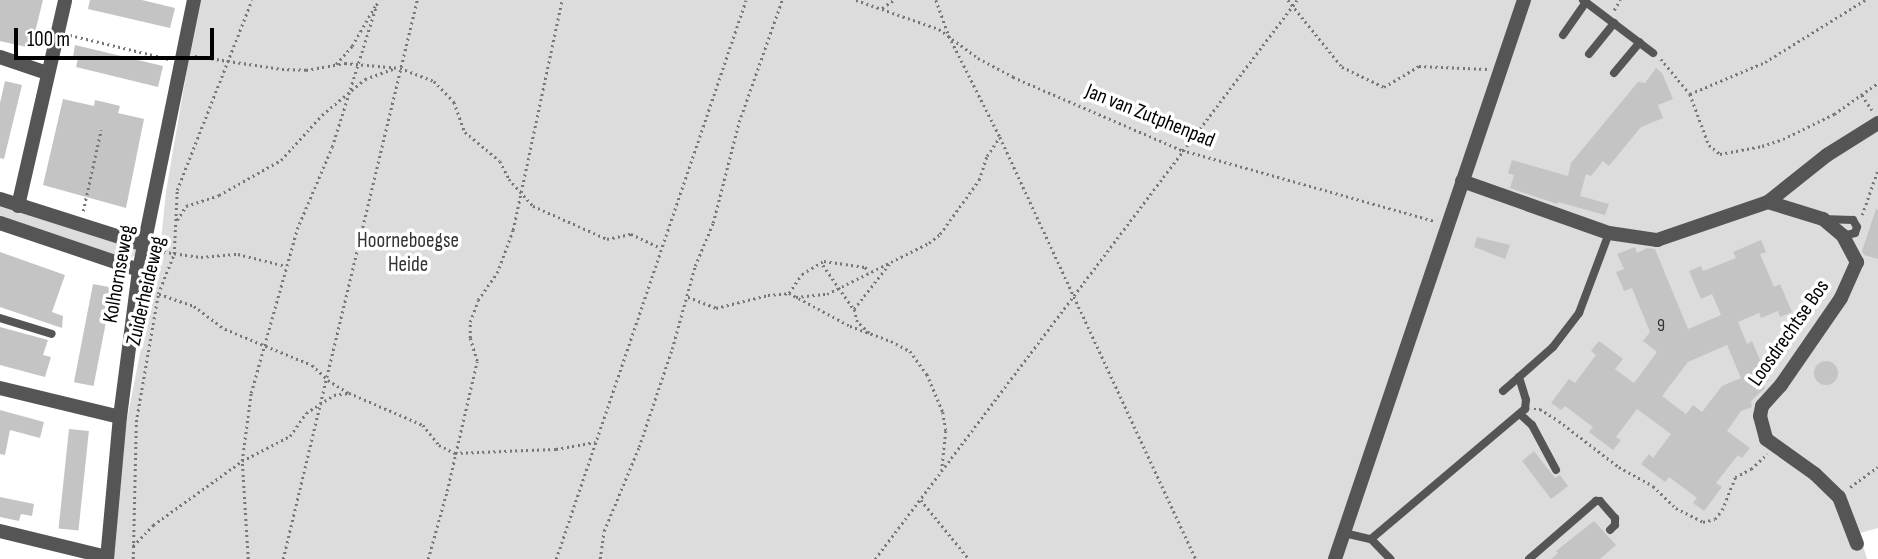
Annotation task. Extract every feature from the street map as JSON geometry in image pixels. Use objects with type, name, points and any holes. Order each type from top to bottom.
[{"type":"street","points":[[18,206],[65,0]]},
{"type":"street","name":"Kolhornseweg","points":[[107,558],[120,417],[139,270],[194,0]]},
{"type":"street","points":[[1335,559],[1524,0]]},
{"type":"street","points":[[0,57],[47,73]]},
{"type":"street","points":[[1462,181],[1609,233],[1657,240],[1768,202],[1827,155],[1878,121]]},
{"type":"street","points":[[0,200],[144,247]]},
{"type":"street","name":"Loosdrechtse Bos","points":[[1768,202],[1823,219],[1843,236],[1857,262],[1856,271],[1816,337],[1762,406],[1761,428],[1774,446]]},
{"type":"street","points":[[0,223],[139,270]]},
{"type":"street","points":[[0,388],[120,417]]},
{"type":"street","points":[[1774,446],[1815,474],[1839,497],[1857,544]]},
{"type":"street","points":[[0,531],[107,558]]},
{"type":"lane","points":[[1563,35],[1585,1],[1653,53]]},
{"type":"lane","points":[[1589,54],[1614,23]]},
{"type":"lane","points":[[1614,73],[1640,42]]},
{"type":"lane","points":[[1823,219],[1853,220],[1855,233],[1843,236]]},
{"type":"lane","points":[[1503,391],[1553,347],[1579,313],[1609,233]]},
{"type":"lane","points":[[0,318],[52,334]]},
{"type":"lane","points":[[1371,539],[1522,412],[1526,400],[1519,377]]},
{"type":"lane","points":[[1522,412],[1556,470]]},
{"type":"lane","points":[[1529,559],[1595,501],[1600,501],[1615,519],[1615,525],[1610,530]]},
{"type":"lane","points":[[1344,533],[1371,539],[1390,559]]},
{"type":"path","name":"Zuiderheideweg","points":[[133,559],[136,422],[158,294],[174,254],[177,190],[252,0]]},
{"type":"path","points":[[248,559],[242,461],[251,393],[267,345],[297,229],[352,90],[378,0],[352,46],[336,64]]},
{"type":"path","points":[[283,559],[328,380],[398,68],[417,0]]},
{"type":"path","points":[[428,559],[477,361],[470,338],[470,322],[478,300],[498,274],[513,230],[562,0]]},
{"type":"path","points":[[556,559],[746,0]]},
{"type":"path","points":[[600,559],[604,531],[639,447],[688,297],[695,266],[713,223],[739,122],[782,0]]},
{"type":"path","name":"Jan van Zutphenpad","points":[[856,0],[918,20],[949,36],[1013,77],[1182,150],[1447,225]]},
{"type":"path","points":[[883,8],[894,0]]},
{"type":"path","points":[[936,0],[949,36],[1000,137],[1196,559]]},
{"type":"path","points":[[1288,0],[1292,7],[1305,17],[1342,67],[1384,87],[1419,66],[1500,70]]},
{"type":"path","points":[[875,559],[1075,298],[1182,150],[1228,94],[1297,0]]},
{"type":"path","points":[[1690,94],[1765,62],[1865,0]]},
{"type":"path","points":[[57,32],[184,58],[282,69],[306,70],[336,64],[398,68],[434,81],[447,93],[465,132],[500,161],[520,193],[533,206],[607,239],[631,234],[660,248]]},
{"type":"path","points":[[1653,53],[1671,68],[1690,94],[1709,145],[1720,154],[1783,139],[1834,114],[1878,83]]},
{"type":"path","points":[[177,220],[186,206],[219,195],[281,160],[322,115],[365,79],[398,68]]},
{"type":"path","points":[[1862,95],[1878,121]]},
{"type":"path","points":[[79,225],[101,130]]},
{"type":"path","points":[[796,297],[827,294],[890,263],[940,234],[979,180],[987,156],[1000,137]]},
{"type":"path","points":[[1853,220],[1861,216],[1878,169]]},
{"type":"path","points":[[144,247],[201,257],[238,254],[287,266]]},
{"type":"path","points":[[789,293],[802,274],[811,267],[823,265],[824,261],[865,267],[869,271]]},
{"type":"path","points":[[854,309],[890,263]]},
{"type":"path","points":[[823,265],[854,309],[857,322],[870,334]]},
{"type":"path","points":[[688,297],[716,308],[768,295],[789,293],[910,351],[927,374],[943,412],[946,430],[942,471]]},
{"type":"path","points":[[158,294],[194,306],[225,330],[312,365],[328,380],[349,393],[423,425],[439,445],[455,453],[556,449],[595,442]]},
{"type":"path","points":[[133,546],[153,525],[242,461],[290,436],[306,413],[322,400],[349,393]]},
{"type":"path","points":[[1522,412],[1540,409],[1619,467],[1653,485],[1676,508],[1703,522],[1715,519],[1722,510],[1735,477],[1759,463],[1774,446]]},
{"type":"path","points":[[1839,497],[1878,467]]},
{"type":"path","points":[[921,500],[969,559]]},
{"type":"green space","name":"Hoorneboegse Heide","points":[[199,0],[1878,0],[1878,528],[1860,533],[1857,525],[1867,559],[111,559],[125,430],[160,251],[166,191]]},
{"type":"green space","points":[[0,201],[136,248],[136,255],[130,258],[119,256],[0,216]]},
{"type":"building","points":[[0,0],[43,0],[31,48],[0,41]]},
{"type":"building","points":[[90,0],[142,0],[175,8],[170,28],[88,9]]},
{"type":"building","points":[[75,45],[163,66],[158,87],[76,67],[78,58],[73,57]]},
{"type":"building","points":[[1656,68],[1662,73],[1673,99],[1658,105],[1663,118],[1641,127],[1609,166],[1603,161],[1591,176],[1586,174],[1580,196],[1609,204],[1605,215],[1558,202],[1557,204],[1510,188],[1514,175],[1508,173],[1512,160],[1568,176],[1571,163],[1638,82],[1645,83]]},
{"type":"building","points":[[5,81],[22,85],[4,159],[0,158],[0,103]]},
{"type":"building","points":[[63,99],[94,106],[95,100],[108,103],[120,106],[118,113],[144,119],[126,208],[43,185]]},
{"type":"building","points":[[1876,209],[1878,259],[1864,255],[1862,251]]},
{"type":"building","points":[[1477,237],[1510,245],[1505,259],[1474,247]]},
{"type":"building","points":[[1761,240],[1766,252],[1760,254],[1774,287],[1780,284],[1792,312],[1780,317],[1778,311],[1761,318],[1759,313],[1738,322],[1747,344],[1752,341],[1769,381],[1763,383],[1765,388],[1751,401],[1752,407],[1741,411],[1727,431],[1750,448],[1742,458],[1738,455],[1716,483],[1722,487],[1704,511],[1693,503],[1697,498],[1669,477],[1665,482],[1641,464],[1649,454],[1653,458],[1671,434],[1637,409],[1616,437],[1621,440],[1613,450],[1589,432],[1593,427],[1565,406],[1561,410],[1551,403],[1569,379],[1575,383],[1596,355],[1591,351],[1599,341],[1623,359],[1615,369],[1634,383],[1657,352],[1643,341],[1650,332],[1632,288],[1624,291],[1616,272],[1624,269],[1617,254],[1635,247],[1637,253],[1647,248],[1655,249],[1688,329],[1721,315],[1712,294],[1701,299],[1689,271],[1701,266],[1703,271],[1736,258],[1733,252]],"holes":[[[1727,345],[1741,378],[1722,386],[1702,412],[1693,405],[1686,414],[1662,396],[1688,362]]]},
{"type":"building","points":[[0,252],[65,275],[52,312],[63,316],[62,328],[0,307]]},
{"type":"building","points":[[93,284],[113,288],[94,386],[74,382]]},
{"type":"building","points":[[0,327],[48,340],[43,355],[51,357],[45,377],[0,365]]},
{"type":"building","points":[[1826,361],[1837,368],[1838,373],[1831,384],[1826,385],[1815,378],[1814,373],[1821,362]]},
{"type":"building","points":[[0,410],[44,422],[40,438],[10,430],[5,455],[0,454]]},
{"type":"building","points":[[69,429],[89,431],[78,531],[59,528]]},
{"type":"building","points":[[1534,451],[1555,478],[1560,475],[1568,486],[1551,499],[1522,461]]},
{"type":"building","points":[[0,497],[34,504],[32,516],[21,514],[19,521],[0,517]]},
{"type":"building","points":[[1594,521],[1616,545],[1600,559],[1551,559],[1558,553],[1556,551]]}]
